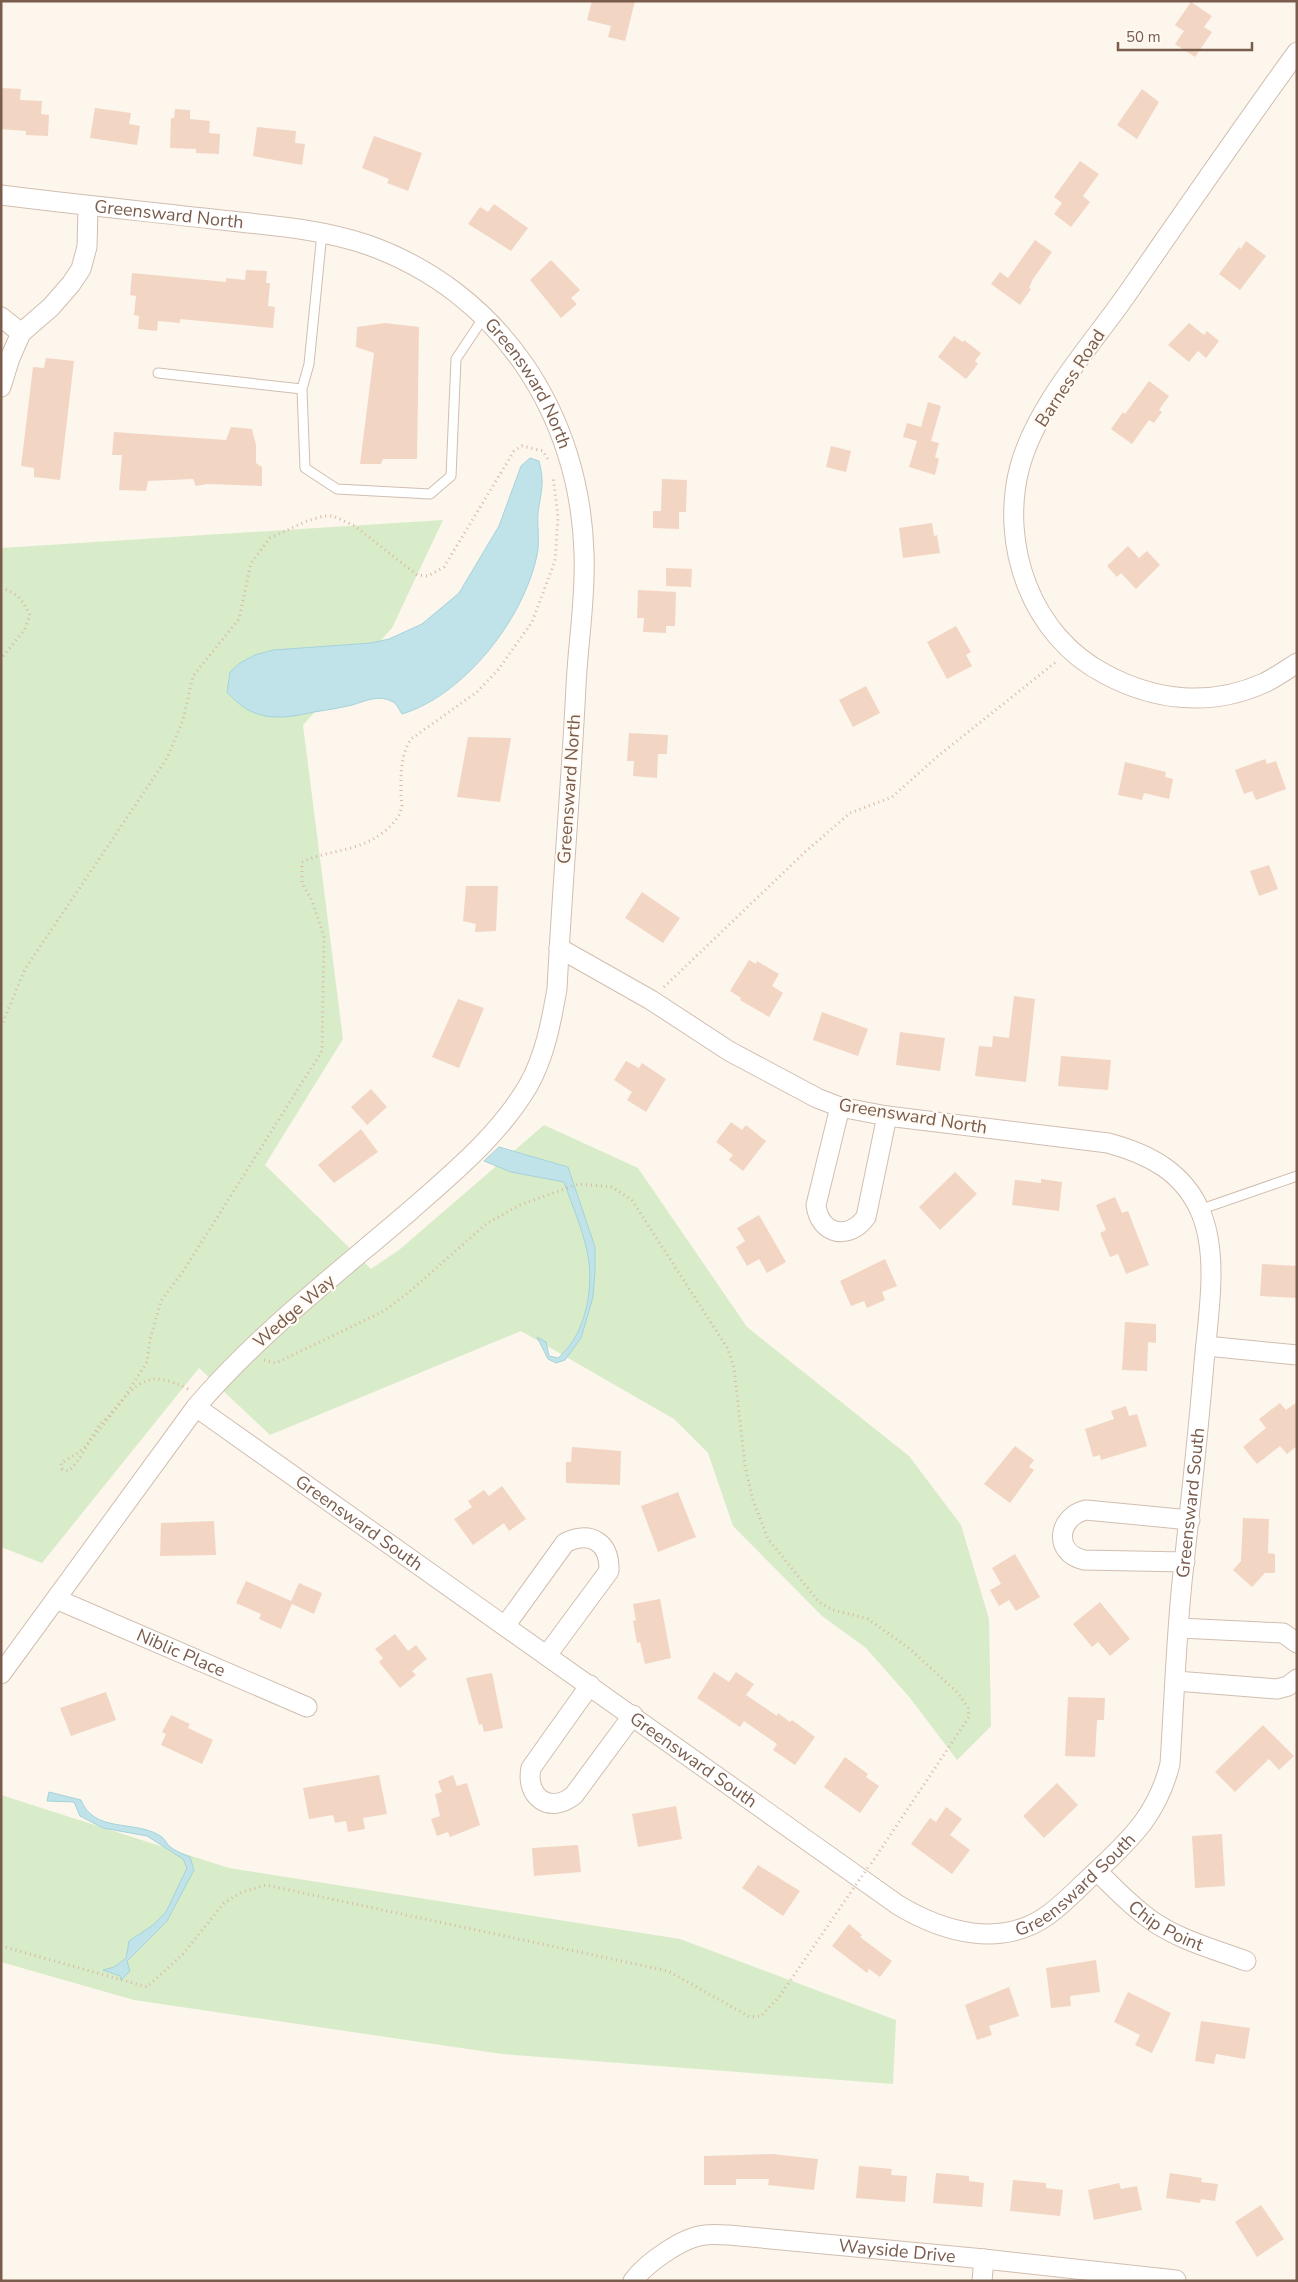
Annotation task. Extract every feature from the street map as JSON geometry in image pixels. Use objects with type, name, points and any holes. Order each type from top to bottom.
[{"type":"street","name":"Barness Road","points":[[1297,52],[1205,178],[1050,403],[1036,427],[1020,465],[1014,518],[1021,573],[1037,607],[1071,650],[1083,662],[1120,682],[1147,692],[1193,699],[1240,692],[1265,682],[1297,663]]},
{"type":"street","name":"Greensward North","points":[[1,195],[322,233],[367,245],[422,269],[464,299],[484,317],[529,372],[557,422],[568,454],[582,521],[584,570],[577,646],[559,948],[651,1000],[729,1051],[816,1098],[840,1107],[887,1116],[1108,1143],[1136,1151],[1160,1163],[1177,1177],[1191,1194],[1207,1234],[1211,1264],[1206,1346]]},
{"type":"street","points":[[1,387],[10,358],[21,333],[71,284],[81,269],[87,247],[88,206]]},
{"type":"street","points":[[1,317],[21,333]]},
{"type":"street","name":"Wedge Way","points":[[1,1674],[56,1599],[195,1400],[248,1351],[455,1172],[499,1126],[527,1088],[542,1054],[557,989],[559,948]]},
{"type":"street","points":[[840,1107],[816,1206],[817,1216],[823,1224],[831,1230],[841,1232],[852,1231],[866,1217],[887,1116]]},
{"type":"street","points":[[1206,1346],[1297,1355]]},
{"type":"street","name":"Greensward South","points":[[195,1400],[505,1626],[633,1715],[898,1905],[919,1918],[941,1927],[962,1933],[985,1935],[1012,1931],[1031,1925],[1048,1915],[1130,1839],[1148,1817],[1158,1800],[1170,1764],[1179,1628],[1206,1346]]},
{"type":"street","points":[[1185,1562],[1084,1560],[1070,1554],[1064,1546],[1062,1536],[1064,1525],[1068,1518],[1076,1512],[1086,1510],[1190,1520]]},
{"type":"street","points":[[505,1626],[565,1543],[575,1538],[586,1537],[597,1541],[605,1549],[609,1558],[609,1571],[547,1656]]},
{"type":"street","name":"Niblic Place","points":[[56,1599],[307,1707]]},
{"type":"street","points":[[1179,1628],[1283,1633],[1297,1643]]},
{"type":"street","points":[[1176,1681],[1277,1689],[1288,1686],[1297,1679]]},
{"type":"street","points":[[590,1685],[531,1768],[530,1788],[537,1797],[546,1802],[556,1804],[574,1795],[633,1715]]},
{"type":"street","name":"Chip Point","points":[[1097,1871],[1138,1911],[1176,1936],[1246,1961]]},
{"type":"street","name":"Wayside Drive","points":[[633,2281],[650,2262],[692,2238],[704,2235],[729,2235],[984,2259],[1176,2280]]},
{"type":"street","points":[[982,2281],[984,2259]]},
{"type":"lane","points":[[322,233],[309,364],[302,389],[305,468],[337,489],[430,494],[450,476],[456,359],[484,317]]},
{"type":"lane","points":[[158,373],[302,389]]},
{"type":"lane","points":[[1199,1210],[1297,1176]]},
{"type":"path","points":[[1,1027],[25,969],[167,758],[182,720],[192,676],[239,619],[251,562],[270,538],[307,521],[324,516],[334,516],[355,526],[417,575],[428,576],[444,567],[514,451],[522,446],[543,451],[551,466]]},
{"type":"path","points":[[122,1400],[147,1362],[150,1339],[161,1301],[184,1270],[322,1051],[324,938],[312,901],[302,884],[302,862],[319,854],[360,845],[374,839],[386,830],[402,810],[401,767],[406,746],[411,739],[477,692],[498,670],[532,622],[555,561],[558,517],[552,474]]},
{"type":"path","points":[[1,588],[11,590],[23,602],[30,615],[25,628],[1,659]]},
{"type":"path","points":[[651,1000],[750,908],[805,852],[850,812],[892,796],[938,756],[1071,650]]},
{"type":"path","points":[[1,1946],[147,1987],[183,1954],[224,1903],[242,1892],[266,1885],[668,1971],[750,2017],[761,2016],[779,1997],[969,1716],[968,1708],[958,1693],[910,1650],[868,1619],[833,1610],[819,1602],[768,1539],[753,1500],[745,1466],[734,1368],[728,1348],[632,1200],[612,1188],[578,1184],[520,1206],[486,1224],[408,1293],[384,1311],[276,1363],[257,1358],[248,1351]]},
{"type":"path","points":[[87,1445],[61,1463],[62,1469],[68,1471],[74,1466],[87,1445],[97,1428],[122,1400],[139,1384],[153,1378],[170,1381],[195,1400]]},
{"type":"green space","points":[[443,520],[392,628],[303,725],[343,1039],[265,1165],[371,1269],[399,1250],[544,1125],[638,1168],[747,1327],[909,1456],[961,1525],[989,1619],[991,1726],[957,1760],[910,1698],[866,1648],[822,1616],[733,1526],[708,1453],[674,1419],[521,1331],[270,1435],[199,1368],[42,1563],[1,1547],[1,548]]},
{"type":"green space","points":[[1,1795],[229,1868],[680,1939],[896,2020],[893,2084],[502,2054],[134,2000],[1,1962]]},
{"type":"water","points":[[530,458],[539,461],[542,482],[538,513],[538,550],[530,579],[519,604],[505,628],[469,672],[448,690],[425,704],[402,714],[393,702],[378,698],[338,708],[278,717],[256,714],[246,709],[227,692],[230,672],[240,663],[255,655],[273,650],[371,643],[389,639],[422,624],[459,593],[499,526],[521,466]]},
{"type":"water","points":[[499,1147],[568,1167],[595,1247],[593,1297],[581,1338],[565,1360],[556,1363],[548,1359],[537,1337],[546,1342],[549,1356],[558,1358],[568,1348],[582,1323],[589,1294],[590,1279],[585,1242],[564,1182],[511,1172],[484,1161]]},
{"type":"water","points":[[49,1792],[81,1800],[87,1810],[105,1822],[138,1828],[159,1835],[171,1848],[190,1857],[194,1870],[167,1921],[127,1961],[130,1971],[121,1980],[120,1976],[103,1970],[114,1967],[126,1958],[129,1941],[153,1925],[166,1912],[187,1868],[183,1859],[147,1836],[103,1828],[80,1816],[74,1802],[47,1801]]},
{"type":"building","points":[[592,1],[635,1],[625,41],[608,37],[611,26],[587,20]]},
{"type":"building","points":[[1191,2],[1212,16],[1204,27],[1212,32],[1195,57],[1175,44],[1184,31],[1175,25]]},
{"type":"building","points":[[2,88],[21,89],[20,100],[42,101],[41,114],[49,115],[48,136],[26,135],[26,131],[1,129]]},
{"type":"building","points":[[1142,89],[1159,102],[1137,139],[1117,125]]},
{"type":"building","points":[[95,108],[131,113],[129,124],[140,126],[137,145],[90,138]]},
{"type":"building","points":[[175,109],[190,110],[190,119],[210,121],[209,133],[220,134],[219,154],[196,153],[196,149],[170,148],[171,118],[174,118]]},
{"type":"building","points":[[257,127],[296,131],[295,143],[305,144],[302,165],[253,156]]},
{"type":"building","points":[[374,136],[422,153],[408,191],[387,183],[389,179],[362,168]]},
{"type":"building","points":[[1080,161],[1099,174],[1083,196],[1090,202],[1071,227],[1054,214],[1062,203],[1054,197]]},
{"type":"building","points":[[494,204],[528,228],[511,251],[468,224],[480,207],[488,212]]},
{"type":"building","points":[[1035,240],[1052,252],[1033,279],[1029,288],[1031,289],[1020,305],[991,284],[1000,272],[1008,278]]},
{"type":"building","points":[[1246,241],[1266,256],[1240,290],[1219,274],[1239,247],[1241,249]]},
{"type":"building","points":[[551,260],[580,290],[571,298],[577,304],[561,318],[530,280]]},
{"type":"building","points":[[246,270],[267,271],[266,283],[270,283],[268,306],[275,307],[273,328],[180,319],[180,323],[158,321],[157,331],[138,329],[139,316],[134,315],[136,296],[130,295],[132,273],[226,282],[226,278],[245,280]]},
{"type":"building","points":[[385,323],[419,327],[417,459],[383,459],[381,464],[360,464],[374,353],[356,347],[357,327]]},
{"type":"building","points":[[1189,323],[1204,335],[1207,331],[1219,341],[1206,358],[1198,351],[1189,362],[1168,345]]},
{"type":"building","points":[[954,336],[963,342],[964,340],[981,353],[975,361],[978,364],[966,379],[938,357]]},
{"type":"building","points":[[46,358],[74,361],[60,480],[34,477],[34,468],[21,466],[33,367],[44,368]]},
{"type":"building","points":[[1149,381],[1169,396],[1159,410],[1162,412],[1154,423],[1149,420],[1132,444],[1111,429],[1123,412],[1125,414]]},
{"type":"building","points":[[928,402],[941,406],[931,441],[939,443],[935,457],[939,459],[935,475],[909,467],[917,441],[903,437],[907,423],[921,427]]},
{"type":"building","points":[[231,427],[252,429],[256,445],[256,463],[262,467],[262,486],[207,484],[196,486],[193,479],[148,481],[146,491],[119,490],[122,455],[112,455],[114,432],[226,440]]},
{"type":"building","points":[[831,446],[851,451],[846,472],[826,467]]},
{"type":"building","points":[[662,479],[687,480],[686,512],[679,512],[679,529],[653,528],[653,511],[661,511]]},
{"type":"building","points":[[932,523],[934,536],[937,535],[940,553],[903,558],[899,528]]},
{"type":"building","points":[[1128,546],[1139,558],[1147,551],[1160,565],[1136,589],[1121,573],[1117,577],[1107,566]]},
{"type":"building","points":[[666,568],[692,569],[691,587],[666,586]]},
{"type":"building","points":[[638,590],[676,592],[675,626],[666,626],[666,633],[643,632],[644,618],[637,618]]},
{"type":"building","points":[[956,626],[971,652],[966,655],[972,666],[947,679],[927,642]]},
{"type":"building","points":[[866,686],[880,713],[853,727],[839,700]]},
{"type":"building","points":[[629,733],[668,735],[667,754],[658,754],[657,778],[633,776],[634,761],[627,761]]},
{"type":"building","points":[[468,737],[511,738],[500,802],[457,797]]},
{"type":"building","points":[[1265,759],[1267,764],[1276,761],[1286,789],[1256,800],[1252,791],[1244,794],[1235,770]]},
{"type":"building","points":[[1125,762],[1166,772],[1165,777],[1173,779],[1169,799],[1144,793],[1142,800],[1118,795]]},
{"type":"building","points":[[1269,865],[1278,889],[1259,896],[1250,871]]},
{"type":"building","points":[[466,886],[498,886],[496,931],[475,932],[476,924],[463,921]]},
{"type":"building","points":[[642,892],[680,918],[663,943],[625,918]]},
{"type":"building","points":[[749,960],[756,964],[757,961],[779,974],[772,986],[783,993],[769,1017],[740,1000],[741,998],[730,991]]},
{"type":"building","points":[[1014,996],[1035,999],[1026,1082],[975,1076],[979,1046],[992,1047],[993,1036],[1009,1038]]},
{"type":"building","points":[[458,999],[484,1008],[459,1068],[432,1057]]},
{"type":"building","points":[[822,1012],[868,1029],[858,1056],[813,1040]]},
{"type":"building","points":[[900,1032],[945,1038],[940,1071],[896,1065]]},
{"type":"building","points":[[1061,1056],[1111,1060],[1108,1090],[1058,1086]]},
{"type":"building","points":[[626,1061],[639,1068],[642,1063],[666,1079],[646,1112],[627,1100],[632,1092],[614,1080]]},
{"type":"building","points":[[371,1089],[387,1107],[367,1125],[351,1107]]},
{"type":"building","points":[[731,1122],[742,1130],[746,1125],[766,1141],[743,1171],[729,1160],[733,1155],[716,1142]]},
{"type":"building","points":[[361,1129],[378,1152],[334,1183],[318,1165]]},
{"type":"building","points":[[955,1172],[977,1194],[940,1230],[919,1207]]},
{"type":"building","points":[[1041,1179],[1062,1182],[1059,1211],[1012,1205],[1015,1180],[1041,1183]]},
{"type":"building","points":[[1115,1197],[1122,1213],[1128,1211],[1149,1265],[1126,1274],[1118,1254],[1110,1257],[1100,1233],[1106,1230],[1096,1205]]},
{"type":"building","points":[[759,1215],[786,1262],[767,1273],[759,1259],[747,1266],[736,1247],[745,1241],[737,1228]]},
{"type":"building","points":[[885,1259],[897,1286],[882,1292],[885,1300],[867,1308],[864,1301],[851,1306],[840,1281]]},
{"type":"building","points":[[1262,1264],[1297,1266],[1297,1298],[1260,1296]]},
{"type":"building","points":[[1125,1322],[1156,1324],[1156,1343],[1148,1342],[1147,1371],[1122,1370]]},
{"type":"building","points":[[1297,1402],[1297,1446],[1287,1454],[1280,1446],[1257,1464],[1243,1447],[1266,1428],[1259,1419],[1280,1403],[1286,1410]]},
{"type":"building","points":[[1126,1406],[1129,1416],[1137,1414],[1147,1446],[1101,1460],[1100,1455],[1093,1457],[1085,1429],[1114,1419],[1111,1411]]},
{"type":"building","points":[[1015,1446],[1034,1460],[1029,1467],[1034,1470],[1010,1503],[984,1484]]},
{"type":"building","points":[[572,1447],[621,1451],[620,1485],[566,1483],[566,1462],[571,1462]]},
{"type":"building","points":[[502,1486],[526,1519],[509,1531],[504,1523],[473,1545],[454,1519],[472,1507],[468,1501],[484,1490],[489,1496]]},
{"type":"building","points":[[678,1492],[696,1537],[658,1552],[641,1506]]},
{"type":"building","points":[[1243,1518],[1269,1519],[1268,1553],[1275,1554],[1275,1573],[1265,1573],[1252,1587],[1233,1570],[1241,1561]]},
{"type":"building","points":[[214,1521],[216,1555],[160,1556],[161,1523]]},
{"type":"building","points":[[1015,1554],[1040,1597],[1016,1611],[1009,1600],[999,1606],[990,1590],[1001,1584],[992,1568]]},
{"type":"building","points":[[246,1581],[291,1601],[299,1583],[322,1593],[314,1614],[292,1604],[281,1629],[259,1619],[261,1614],[236,1603]]},
{"type":"building","points":[[660,1599],[671,1658],[645,1664],[640,1642],[637,1643],[633,1621],[636,1620],[633,1604]]},
{"type":"building","points":[[1100,1602],[1130,1639],[1110,1656],[1098,1642],[1092,1647],[1073,1624]]},
{"type":"building","points":[[395,1634],[408,1651],[416,1645],[427,1659],[412,1671],[416,1675],[400,1688],[379,1662],[383,1658],[375,1649]]},
{"type":"building","points":[[714,1672],[729,1682],[736,1672],[754,1684],[746,1695],[777,1716],[778,1713],[790,1722],[792,1720],[815,1737],[795,1765],[773,1750],[777,1744],[744,1721],[740,1727],[697,1698]]},
{"type":"building","points":[[492,1673],[503,1728],[484,1732],[482,1724],[479,1725],[466,1678]]},
{"type":"building","points":[[106,1692],[116,1720],[71,1736],[60,1708]]},
{"type":"building","points":[[1068,1697],[1105,1698],[1104,1720],[1097,1720],[1095,1757],[1065,1756]]},
{"type":"building","points":[[171,1715],[190,1724],[188,1728],[213,1740],[202,1764],[161,1745],[166,1734],[162,1732]]},
{"type":"building","points":[[1263,1725],[1294,1756],[1279,1770],[1269,1759],[1235,1792],[1215,1772]]},
{"type":"building","points":[[845,1757],[868,1774],[866,1777],[879,1786],[860,1813],[824,1787]]},
{"type":"building","points":[[379,1775],[387,1814],[363,1818],[365,1829],[348,1832],[346,1821],[335,1823],[333,1815],[309,1819],[303,1788]]},
{"type":"building","points":[[453,1775],[457,1786],[467,1783],[480,1825],[450,1837],[448,1832],[437,1836],[431,1819],[440,1816],[435,1794],[442,1792],[438,1781]]},
{"type":"building","points":[[1057,1783],[1078,1805],[1044,1838],[1023,1816]]},
{"type":"building","points":[[676,1806],[682,1839],[638,1847],[632,1814]]},
{"type":"building","points":[[946,1807],[962,1819],[950,1835],[970,1850],[952,1874],[911,1844],[930,1818],[936,1822]]},
{"type":"building","points":[[1222,1834],[1225,1886],[1195,1888],[1192,1836]]},
{"type":"building","points":[[578,1845],[581,1872],[534,1876],[532,1848]]},
{"type":"building","points":[[758,1865],[800,1891],[783,1916],[742,1888]]},
{"type":"building","points":[[849,1924],[862,1935],[860,1937],[892,1961],[880,1977],[869,1969],[867,1973],[832,1946]]},
{"type":"building","points":[[1096,1960],[1100,1992],[1070,1996],[1071,2006],[1051,2008],[1046,1968]]},
{"type":"building","points":[[1009,1987],[1019,2016],[989,2026],[992,2035],[977,2040],[965,2005]]},
{"type":"building","points":[[1128,1992],[1171,2013],[1152,2053],[1135,2045],[1140,2035],[1114,2022]]},
{"type":"building","points":[[1201,2021],[1250,2028],[1245,2059],[1216,2054],[1214,2064],[1195,2061]]},
{"type":"building","points":[[772,2154],[818,2159],[814,2190],[768,2185],[769,2179],[736,2179],[736,2185],[704,2185],[704,2156]]},
{"type":"building","points":[[859,2166],[892,2169],[891,2175],[907,2176],[905,2202],[856,2198]]},
{"type":"building","points":[[936,2173],[969,2176],[969,2181],[984,2183],[982,2207],[933,2203]]},
{"type":"building","points":[[1170,2173],[1202,2178],[1201,2182],[1218,2184],[1215,2201],[1201,2199],[1200,2203],[1166,2198]]},
{"type":"building","points":[[1013,2180],[1046,2183],[1046,2188],[1063,2190],[1060,2216],[1010,2211]]},
{"type":"building","points":[[1119,2183],[1121,2189],[1137,2186],[1142,2210],[1094,2220],[1088,2190]]},
{"type":"building","points":[[1261,2205],[1284,2239],[1257,2257],[1235,2222]]}]
